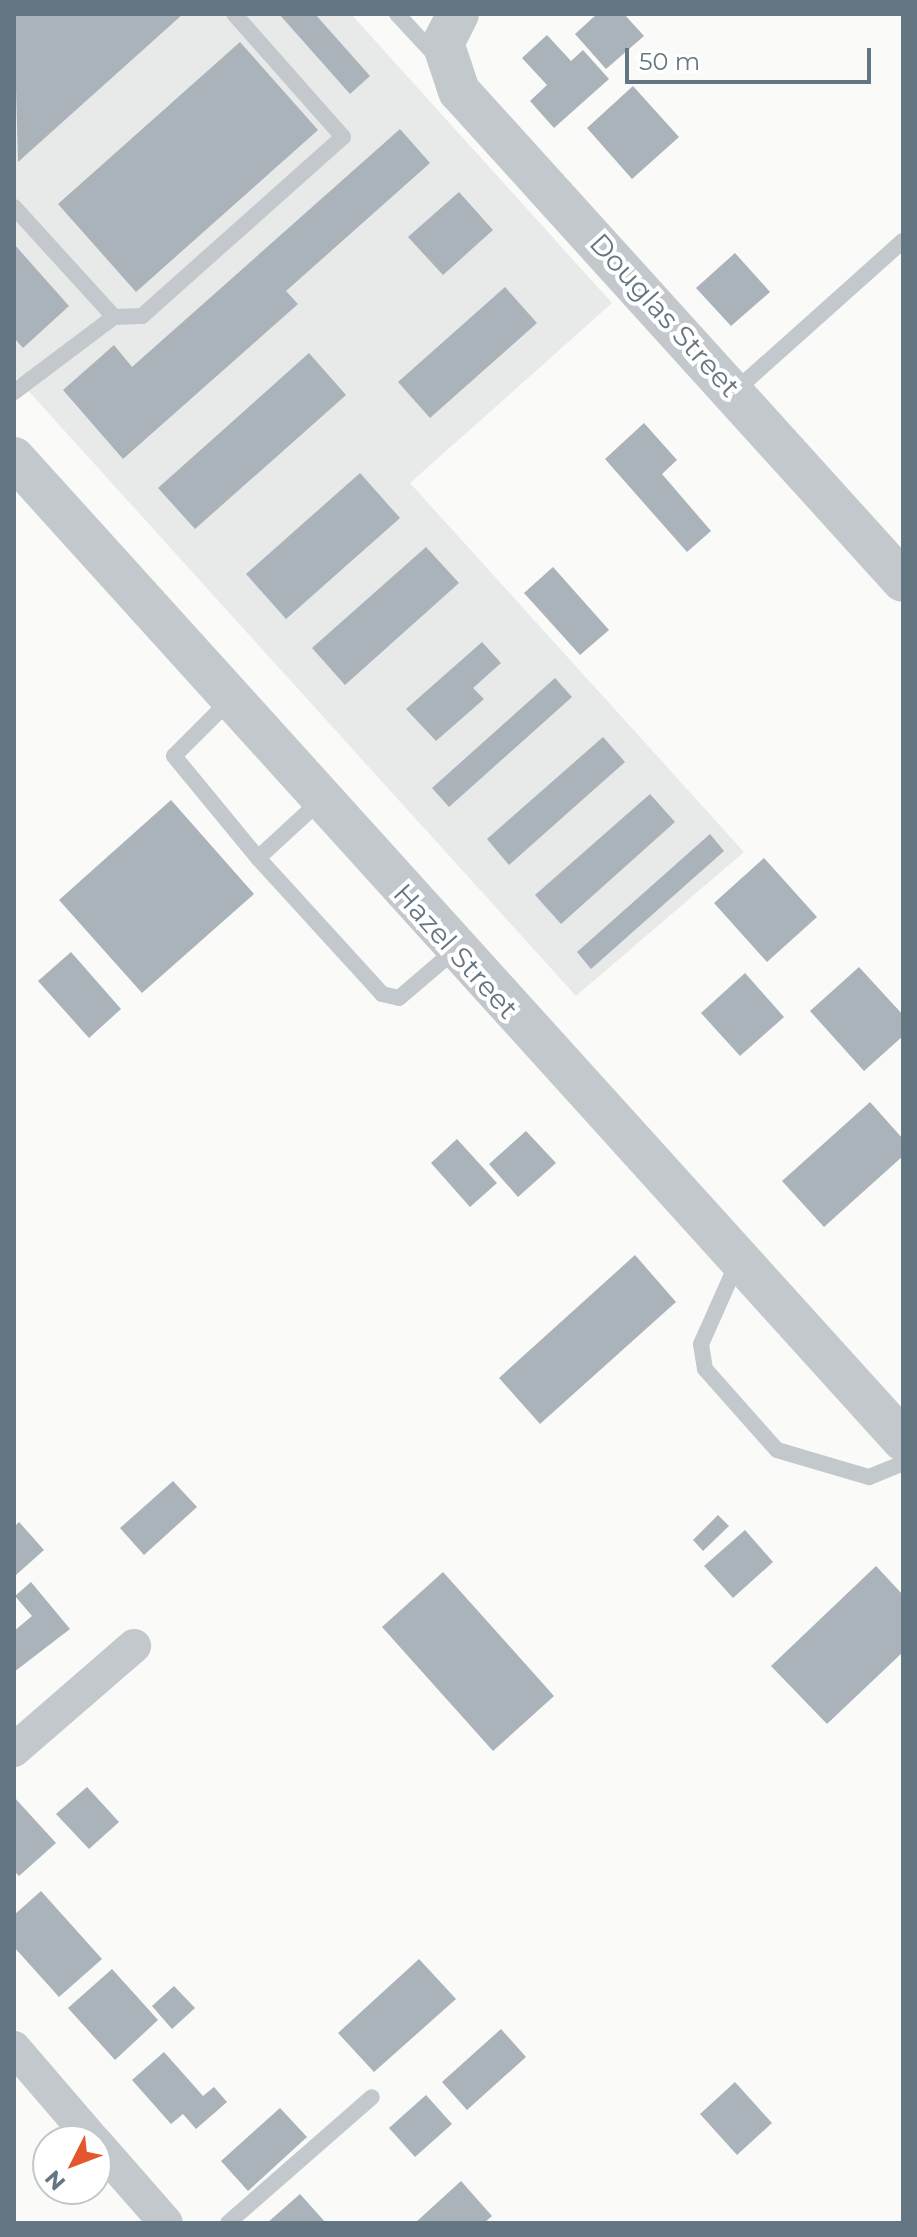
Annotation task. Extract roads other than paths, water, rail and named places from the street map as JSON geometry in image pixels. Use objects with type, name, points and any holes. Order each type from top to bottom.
[{"type":"street","name":"Douglas Street","points":[[449,42],[459,91],[735,391],[903,581]]},
{"type":"street","name":"Hazel Street","points":[[14,458],[320,801],[903,1440]]},
{"type":"street","points":[[14,1750],[134,1646]]},
{"type":"street","points":[[14,2048],[80,2125]]},
{"type":"street","points":[[112,2161],[166,2223]]},
{"type":"lane","points":[[14,392],[114,317],[142,316],[343,137],[234,14]]},
{"type":"lane","points":[[397,14],[449,42]]},
{"type":"lane","points":[[14,207],[114,317]]},
{"type":"lane","points":[[735,391],[903,241]]},
{"type":"lane","points":[[230,700],[174,756],[258,858],[391,1000],[455,950]]},
{"type":"lane","points":[[258,858],[320,801]]},
{"type":"lane","points":[[739,1261],[701,1344],[705,1369],[777,1450],[869,1477],[903,1463]]},
{"type":"lane","points":[[228,2223],[372,2097]]}]
